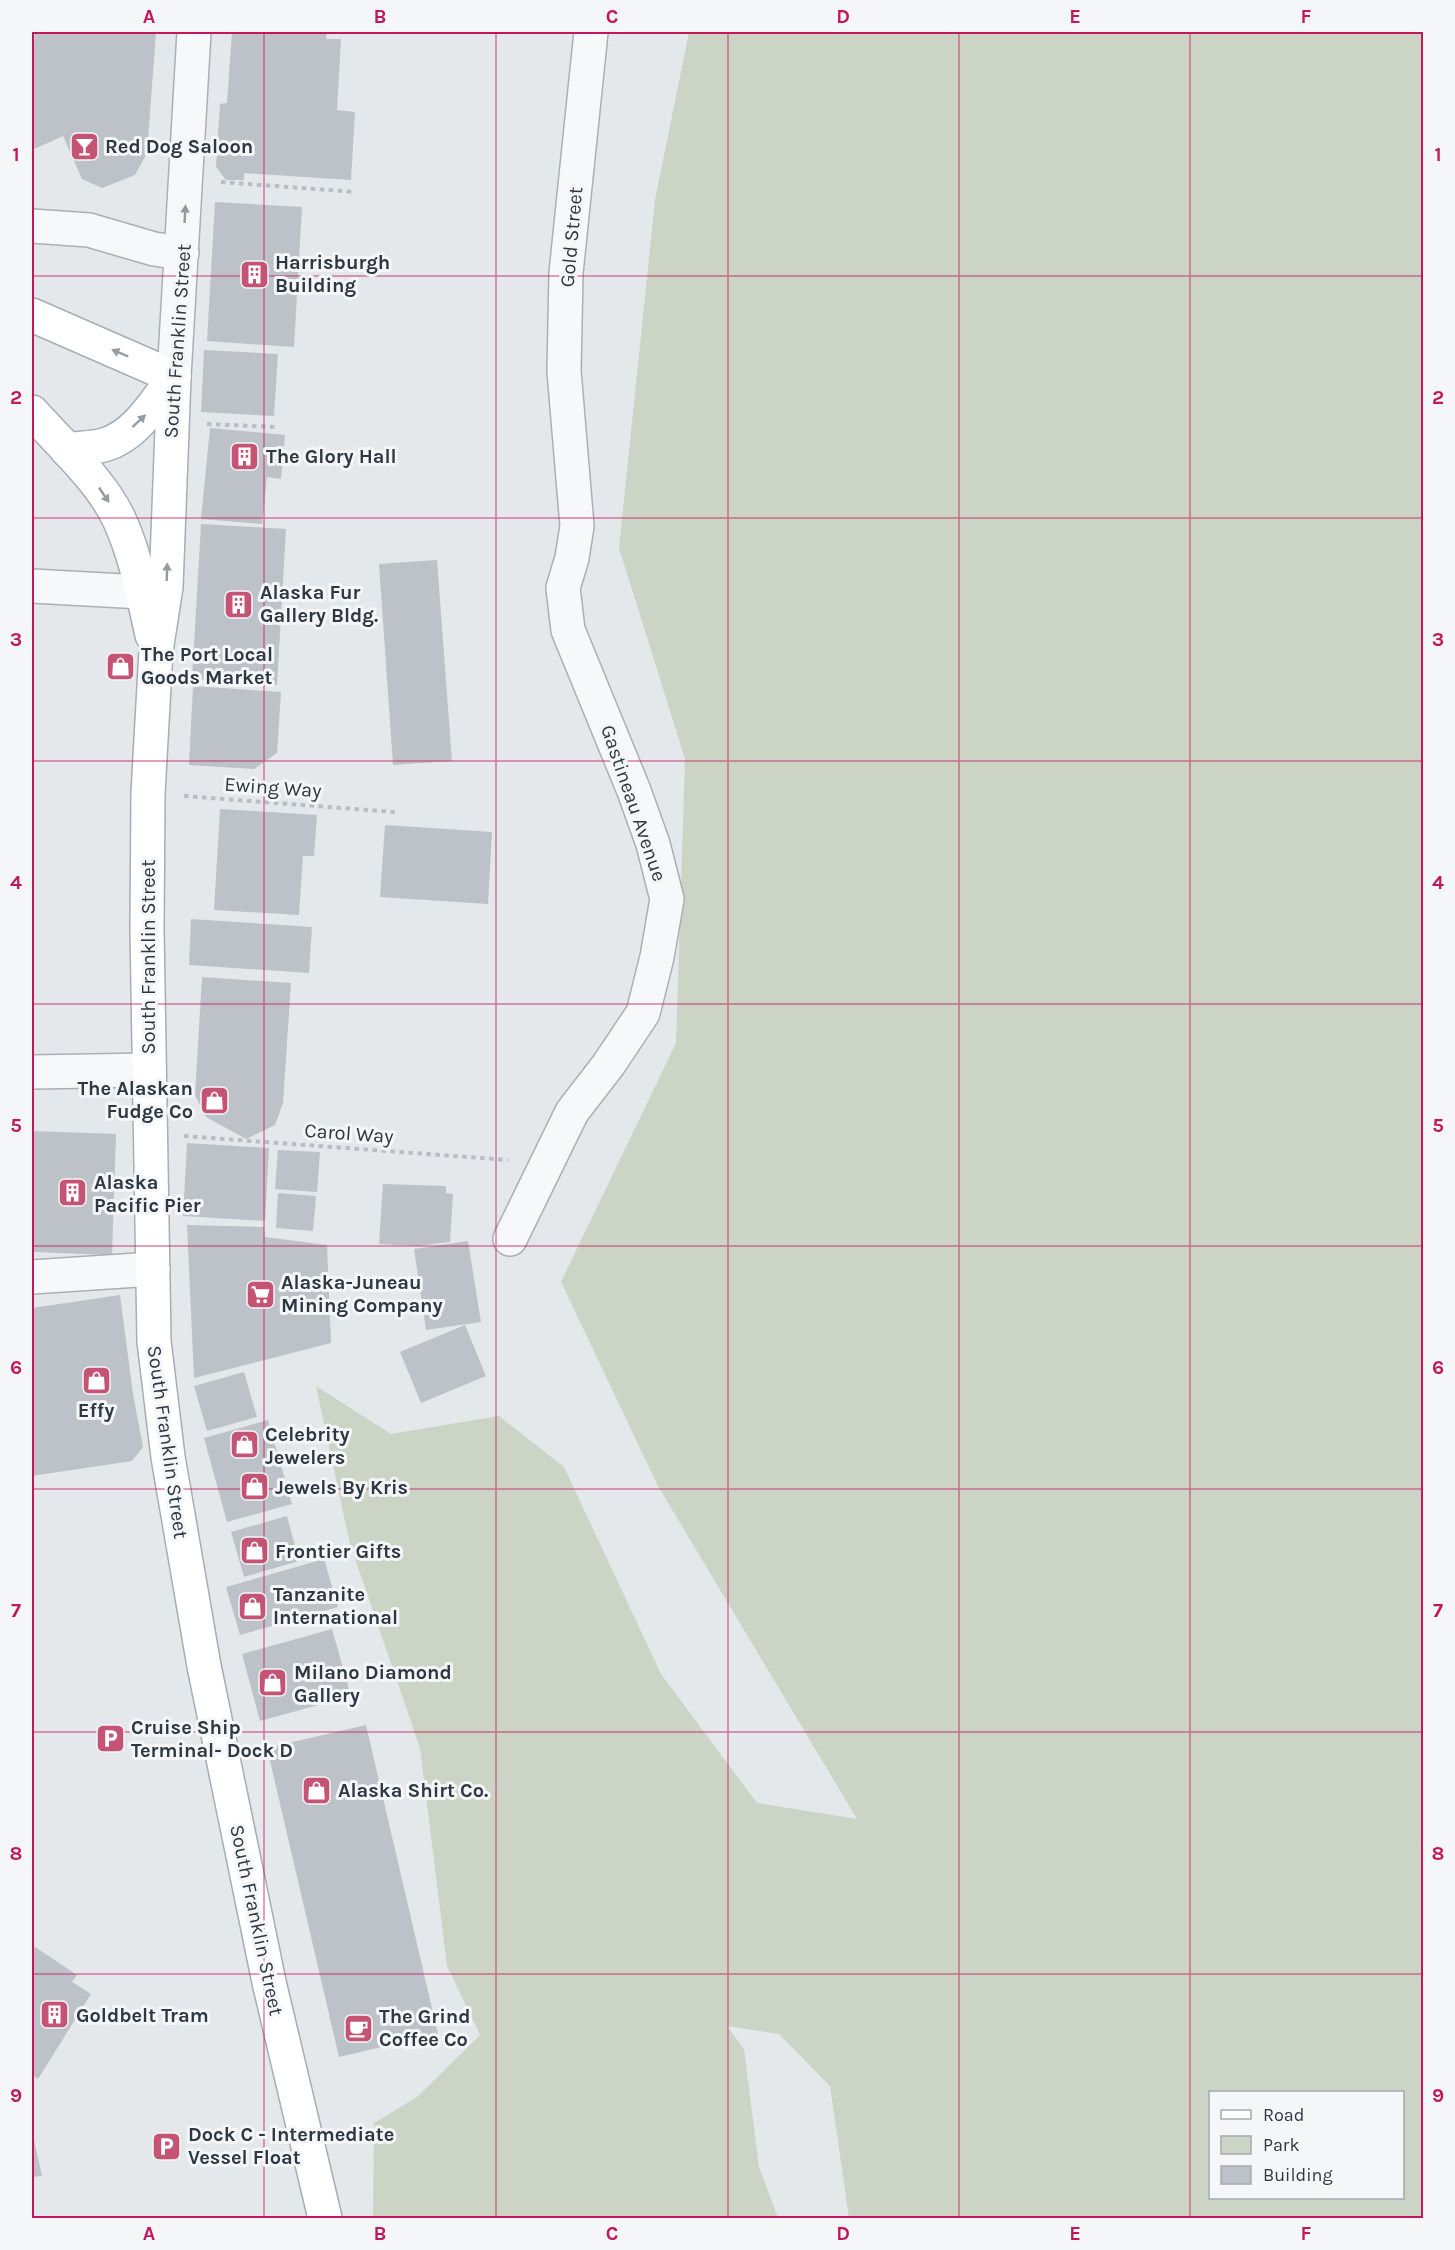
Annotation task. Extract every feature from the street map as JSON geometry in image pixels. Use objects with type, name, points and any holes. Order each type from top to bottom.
[{"type":"main road","points":[[32,315],[174,377],[147,413],[127,433],[106,444],[67,450]]},
{"type":"main road","name":"South Franklin Street","points":[[174,377],[166,587],[156,651],[148,793],[153,1341],[168,1457],[204,1666],[268,1982],[325,2218]]},
{"type":"main road","name":"South Franklin Street","points":[[32,412],[98,487],[118,517],[136,561],[156,651]]},
{"type":"street","name":"South Franklin Street","points":[[174,377],[183,253],[194,32]]},
{"type":"street","name":"Gold Street","points":[[569,443],[564,371],[566,273],[591,32]]},
{"type":"street","points":[[32,226],[89,230],[154,249],[183,253]]},
{"type":"street","name":"Gastineau Avenue","points":[[510,1239],[572,1112],[609,1064],[643,1012],[657,957],[667,898],[653,844],[634,791],[568,630],[563,588],[572,558],[577,526],[569,443]]},
{"type":"street","points":[[32,586],[142,592]]},
{"type":"street","points":[[36,1066],[149,1070]]},
{"type":"street","points":[[32,1277],[153,1269]]},
{"type":"path","points":[[210,181],[355,192]]},
{"type":"path","points":[[202,423],[276,427]]},
{"type":"path","name":"Ewing Way","points":[[148,793],[395,812]]},
{"type":"path","name":"Carol Way","points":[[150,1133],[546,1163]]},
{"type":"green space","points":[[689,32],[1423,32],[1423,2218],[849,2218],[830,2086],[779,2034],[727,2026],[744,2049],[759,2167],[778,2218],[373,2218],[374,2123],[417,2097],[480,2035],[447,1966],[420,1748],[350,1544],[316,1386],[391,1434],[499,1416],[564,1467],[661,1674],[757,1803],[857,1819],[658,1486],[561,1282],[676,1043],[685,759],[619,548],[655,200]]},
{"type":"building","points":[[35,32],[156,32],[147,153],[135,175],[102,188],[82,179],[63,136],[32,150],[32,54]]},
{"type":"building","points":[[232,32],[327,32],[326,39],[341,39],[337,110],[355,112],[351,180],[244,173],[244,180],[226,180],[216,167],[220,104],[227,103]]},
{"type":"building","name":"Harrisburgh Building","points":[[215,202],[302,207],[294,347],[207,341]]},
{"type":"building","points":[[204,350],[278,354],[274,416],[201,412]]},
{"type":"building","name":"The Glory Hall","points":[[210,428],[285,435],[281,479],[267,477],[262,524],[201,519]]},
{"type":"building","name":"Alaska Fur Gallery Bldg.","points":[[201,524],[286,529],[277,685],[192,679]]},
{"type":"building","points":[[437,560],[452,761],[393,765],[379,564]]},
{"type":"building","points":[[193,686],[281,692],[277,753],[254,769],[189,765]]},
{"type":"building","points":[[220,809],[317,815],[314,856],[303,856],[299,915],[214,910]]},
{"type":"building","points":[[385,825],[492,832],[488,904],[380,897]]},
{"type":"building","points":[[191,919],[312,927],[309,973],[189,965]]},
{"type":"building","points":[[202,977],[291,983],[283,1103],[275,1125],[246,1139],[206,1117],[195,1095]]},
{"type":"building","name":"Alaska Pacific Pier","points":[[32,1131],[116,1134],[112,1255],[32,1252]]},
{"type":"building","points":[[187,1143],[269,1148],[265,1221],[183,1216]]},
{"type":"building","points":[[278,1150],[320,1152],[317,1192],[275,1189]]},
{"type":"building","points":[[383,1184],[446,1186],[446,1193],[453,1194],[450,1242],[417,1246],[379,1244]]},
{"type":"building","points":[[278,1193],[316,1196],[313,1231],[276,1228]]},
{"type":"building","name":"Alaska-Juneau Mining Company","points":[[187,1225],[264,1227],[265,1237],[327,1245],[331,1343],[194,1378]]},
{"type":"building","points":[[468,1241],[481,1322],[426,1330],[414,1249]]},
{"type":"building","points":[[120,1295],[133,1394],[143,1447],[132,1461],[32,1476],[32,1308]]},
{"type":"building","points":[[465,1325],[486,1376],[421,1403],[400,1352]]},
{"type":"building","points":[[244,1372],[257,1417],[207,1431],[194,1386]]},
{"type":"building","points":[[268,1420],[292,1504],[227,1522],[204,1438]]},
{"type":"building","points":[[287,1516],[299,1561],[244,1577],[231,1532]]},
{"type":"building","points":[[324,1559],[338,1607],[240,1635],[226,1587]]},
{"type":"building","points":[[332,1629],[351,1696],[260,1721],[242,1654]]},
{"type":"building","points":[[366,1725],[438,2034],[339,2057],[267,1748]]},
{"type":"building","name":"Goldbelt Tram","points":[[32,1945],[77,1975],[72,1982],[91,1994],[38,2079],[32,2075]]},
{"type":"building","points":[[32,2131],[42,2176],[32,2177]]},
{"type":"place","name":"Red Dog Saloon","points":[[84,146]]},
{"type":"place","name":"Harrisburgh Building","points":[[254,274]]},
{"type":"place","name":"The Glory Hall","points":[[245,456]]},
{"type":"place","name":"Alaska Fur Gallery Bldg.","points":[[239,604]]},
{"type":"place","name":"The Port Local Goods Market","points":[[120,666]]},
{"type":"place","name":"The Alaskan Fudge Co","points":[[214,1100]]},
{"type":"place","name":"Alaska Pacific Pier","points":[[73,1193]]},
{"type":"place","name":"Alaska-Juneau Mining Company","points":[[260,1294]]},
{"type":"place","name":"Effy","points":[[96,1380]]},
{"type":"place","name":"Celebrity Jewelers","points":[[244,1445]]},
{"type":"place","name":"Jewels By Kris","points":[[254,1487]]},
{"type":"place","name":"Frontier Gifts","points":[[254,1551]]},
{"type":"place","name":"Tanzanite International","points":[[252,1606]]},
{"type":"place","name":"Milano Diamond Gallery","points":[[273,1683]]},
{"type":"place","name":"Cruise Ship Terminal- Dock D","points":[[110,1739]]},
{"type":"place","name":"Alaska Shirt Co.","points":[[317,1790]]},
{"type":"place","name":"Goldbelt Tram","points":[[55,2015]]},
{"type":"place","name":"The Grind Coffee Co","points":[[358,2028]]},
{"type":"place","name":"Dock C - Intermediate Vessel Float","points":[[167,2146]]}]
